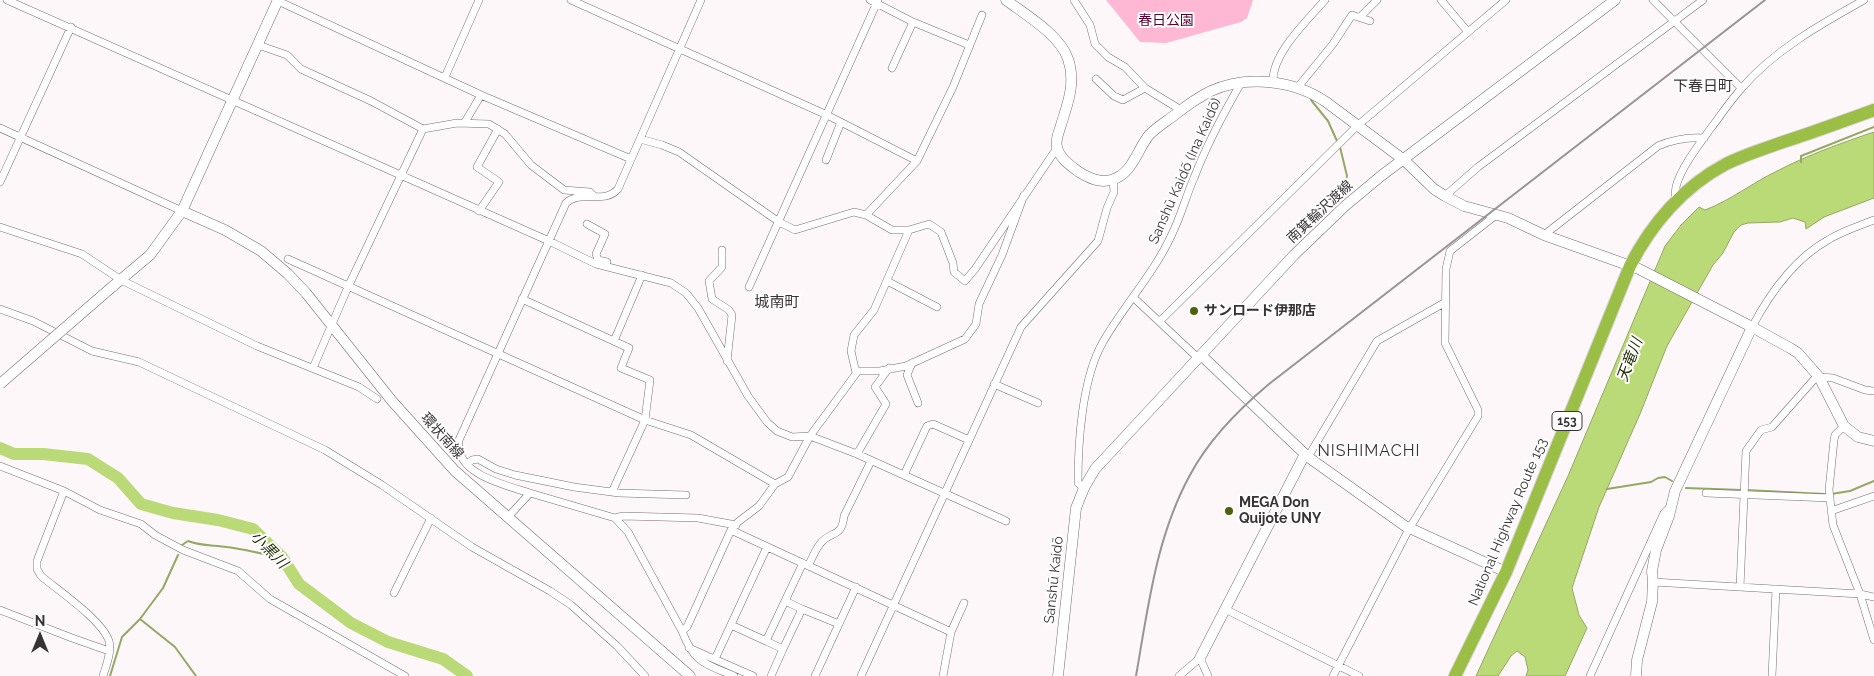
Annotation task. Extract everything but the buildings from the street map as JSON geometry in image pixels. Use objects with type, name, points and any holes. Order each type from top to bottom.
[{"type":"highway","name":"National Highway Route 153","points":[[1455,676],[1506,572],[1634,268],[1642,242],[1675,202],[1700,181],[1726,164],[1874,110]]},
{"type":"street","points":[[7,0],[596,264],[671,283],[686,294],[698,308],[748,396],[768,422],[778,431],[792,437],[810,436],[857,454],[1006,521]]},
{"type":"street","points":[[0,384],[150,255],[182,211],[258,46],[277,0],[481,95],[631,159]]},
{"type":"street","points":[[445,77],[479,0]]},
{"type":"street","points":[[571,0],[827,115],[918,162]]},
{"type":"street","points":[[701,0],[618,189],[608,197],[575,197],[566,203],[459,440],[458,449],[467,464],[487,478],[615,518],[623,516],[698,518],[734,527],[766,547],[951,632]]},
{"type":"street","points":[[1006,0],[1054,37],[1068,59],[1072,75],[1072,87],[1057,138],[1057,148],[1064,160],[1088,177],[1097,180],[1113,180],[1122,175],[1129,168],[1144,142],[1156,128],[1209,92],[1241,83],[1273,83],[1298,87],[1316,95],[1404,160],[1434,189],[1445,196],[1464,206],[1496,214],[1544,236],[1634,268],[1750,326],[1798,353],[1818,376],[1844,426],[1858,437],[1874,441]]},
{"type":"street","points":[[1074,0],[1090,25],[1095,44],[1108,57],[1125,68],[1145,88],[1181,110]]},
{"type":"street","points":[[1273,83],[1274,68],[1279,57],[1302,26],[1325,0]]},
{"type":"street","points":[[1360,17],[1377,0]]},
{"type":"street","points":[[1442,0],[1468,32]]},
{"type":"street","points":[[1160,321],[1357,126],[1506,0]]},
{"type":"street","name":"南箕輪沢渡線","points":[[1084,488],[1095,469],[1294,254],[1328,222],[1363,190],[1615,0]]},
{"type":"street","points":[[1653,0],[1741,88]]},
{"type":"street","points":[[1445,196],[1478,167],[1703,0]]},
{"type":"street","points":[[1675,202],[1676,186],[1685,167],[1741,88],[1768,62],[1786,49],[1833,17],[1864,0]]},
{"type":"street","points":[[749,287],[827,115],[874,1],[913,22],[969,45]]},
{"type":"street","points":[[866,215],[918,162],[953,87],[982,15]]},
{"type":"street","points":[[1298,87],[1333,44],[1352,15],[1370,21]]},
{"type":"street","points":[[892,68],[913,22]]},
{"type":"street","points":[[0,182],[71,28]]},
{"type":"street","points":[[258,46],[287,55],[301,69],[370,101],[423,129],[465,122],[489,124],[505,134],[531,165],[564,190],[590,192],[596,197]]},
{"type":"street","points":[[1096,79],[1114,96],[1123,100],[1145,88]]},
{"type":"street","name":"Sanshū Kaidō (Ina Kaidō)","points":[[1084,488],[1078,483],[1078,457],[1094,360],[1116,321],[1134,298],[1172,236],[1194,177],[1218,122],[1241,83]]},
{"type":"street","points":[[465,122],[481,95]]},
{"type":"street","points":[[826,160],[841,122]]},
{"type":"street","points":[[0,128],[182,211]]},
{"type":"street","points":[[313,368],[348,287],[423,129]]},
{"type":"street","points":[[479,211],[499,182],[477,167],[498,129]]},
{"type":"street","points":[[1544,236],[1658,146],[1696,137],[1704,138]]},
{"type":"street","points":[[640,139],[679,152],[779,222],[795,230],[854,212],[866,215],[892,230],[909,230],[929,224],[941,232],[953,263],[954,272],[965,281],[1057,148]]},
{"type":"street","points":[[861,676],[1021,327],[1098,241],[1107,208],[1114,192],[1113,180]]},
{"type":"street","points":[[682,631],[687,627],[734,527],[759,506],[775,484],[788,477],[810,436],[858,371],[880,371],[906,366],[965,339],[976,324],[979,304],[1002,255],[1024,196]]},
{"type":"street","name":"環状南線","points":[[182,211],[225,230],[261,251],[288,274],[332,325],[392,401],[455,471],[690,676]]},
{"type":"street","points":[[1333,676],[1409,529],[1478,416],[1478,410],[1445,343],[1444,303],[1446,269],[1450,251],[1496,214]]},
{"type":"street","points":[[1636,676],[1637,660],[1652,602],[1652,571],[1656,550],[1672,506],[1675,491],[1750,326],[1788,274],[1806,254],[1828,239],[1874,220]]},
{"type":"street","points":[[587,224],[605,234],[596,254],[598,260],[630,268],[631,272]]},
{"type":"street","points":[[0,227],[82,254],[117,283],[257,346],[359,387],[377,399]]},
{"type":"street","points":[[856,374],[851,351],[854,335],[874,310],[909,230]]},
{"type":"street","points":[[722,250],[722,267],[709,280],[712,299],[729,310],[732,315],[727,361]]},
{"type":"street","points":[[288,259],[645,420],[691,434],[775,484]]},
{"type":"street","points":[[614,341],[642,275]]},
{"type":"street","points":[[887,280],[937,307]]},
{"type":"street","points":[[1134,298],[1307,455],[1409,529],[1506,572]]},
{"type":"street","points":[[522,299],[629,348],[621,368],[650,380],[645,420],[612,492]]},
{"type":"street","points":[[1179,676],[1200,658],[1307,455],[1377,341],[1444,303]]},
{"type":"street","points":[[0,309],[33,321],[92,351],[139,362],[325,450],[382,485],[472,547],[571,605],[616,646],[645,676]]},
{"type":"street","points":[[912,363],[907,375],[918,403]]},
{"type":"street","points":[[857,454],[886,404],[876,387],[889,368]]},
{"type":"street","points":[[1818,376],[1833,378],[1865,390],[1874,391]]},
{"type":"street","points":[[1740,587],[1746,451],[1761,430],[1772,427],[1818,376]]},
{"type":"street","points":[[994,384],[1038,403]]},
{"type":"street","points":[[904,475],[927,426],[933,424],[969,440]]},
{"type":"street","points":[[1844,426],[1834,440],[1830,496],[1831,511],[1837,538],[1860,594],[1874,640]]},
{"type":"street","points":[[467,464],[472,460],[478,459],[496,469],[516,475],[612,492],[686,495]]},
{"type":"street","points":[[766,641],[805,564],[825,539],[840,532],[844,516],[871,461]]},
{"type":"street","points":[[0,466],[64,491],[100,510],[141,524],[155,535],[183,550],[238,571],[270,599],[405,676]]},
{"type":"street","name":"Sanshū Kaidō","points":[[1058,676],[1074,521],[1079,499],[1084,488]]},
{"type":"street","points":[[64,491],[37,561],[37,569],[41,576],[101,627],[109,642],[109,651],[103,676]]},
{"type":"street","points":[[1706,493],[1745,491],[1830,496]]},
{"type":"street","points":[[508,517],[530,493]]},
{"type":"street","points":[[1831,511],[1874,496]]},
{"type":"street","points":[[1590,676],[1664,513],[1672,506]]},
{"type":"street","points":[[394,593],[430,518]]},
{"type":"street","points":[[615,518],[628,532],[682,631],[688,648],[704,664],[734,676]]},
{"type":"street","points":[[715,659],[766,547]]},
{"type":"street","points":[[1653,582],[1860,594],[1874,597]]},
{"type":"street","points":[[815,676],[856,587]]},
{"type":"street","points":[[1772,676],[1776,589]]},
{"type":"street","points":[[785,601],[839,624]]},
{"type":"street","points":[[942,676],[951,632],[964,603]]},
{"type":"street","points":[[771,676],[802,609]]},
{"type":"street","points":[[1225,609],[1359,676]]},
{"type":"street","points":[[0,610],[109,651]]},
{"type":"street","points":[[731,625],[783,649]]},
{"type":"street","points":[[688,648],[752,676]]},
{"type":"street","points":[[1200,658],[1208,676]]},
{"type":"green space","name":"春日公園","points":[[1106,0],[1253,0],[1247,18],[1241,22],[1166,43],[1140,42]]},
{"type":"water","name":"天竜川","points":[[1874,132],[1874,198],[1824,217],[1806,229],[1805,222],[1793,218],[1780,222],[1741,225],[1734,232],[1723,253],[1713,265],[1667,346],[1640,414],[1599,507],[1572,588],[1579,615],[1587,628],[1565,676],[1526,676],[1528,670],[1525,657],[1517,651],[1511,656],[1498,676],[1476,676],[1568,476],[1665,246],[1681,225],[1699,207],[1705,210],[1715,206],[1789,165]]},
{"type":"waterway","points":[[1311,100],[1328,121],[1337,141]]},
{"type":"waterway","points":[[1801,162],[1801,156],[1874,127]]},
{"type":"waterway","points":[[1340,147],[1347,176],[1342,197]]},
{"type":"waterway","name":"小黒川","points":[[0,448],[14,454],[43,454],[88,459],[118,478],[141,504],[173,513],[218,520],[253,529],[282,557],[299,584],[351,623],[388,642],[443,659],[467,676]]},
{"type":"waterway","points":[[1607,489],[1651,482],[1665,477],[1672,481]]},
{"type":"waterway","points":[[1831,494],[1850,491],[1874,481]]},
{"type":"waterway","points":[[1686,488],[1741,490]]},
{"type":"waterway","points":[[1746,490],[1824,494]]},
{"type":"waterway","points":[[182,545],[188,541],[282,557]]},
{"type":"waterway","points":[[110,676],[122,637],[140,619],[163,588],[178,555]]},
{"type":"waterway","points":[[140,619],[175,647],[196,676]]},
{"type":"railway","points":[[1136,676],[1149,599],[1169,523],[1190,475],[1206,449],[1225,426],[1269,384],[1765,0]]},
{"type":"place","name":"サンロード伊那店","points":[[1194,311]]},
{"type":"place","name":"MEGA Don Quijote UNY","points":[[1229,511]]},
{"type":"district","name":"下春日町","points":[[1703,86]]},
{"type":"district","name":"城南町","points":[[777,302]]},
{"type":"district","name":"NISHIMACHI","points":[[1369,451]]}]
